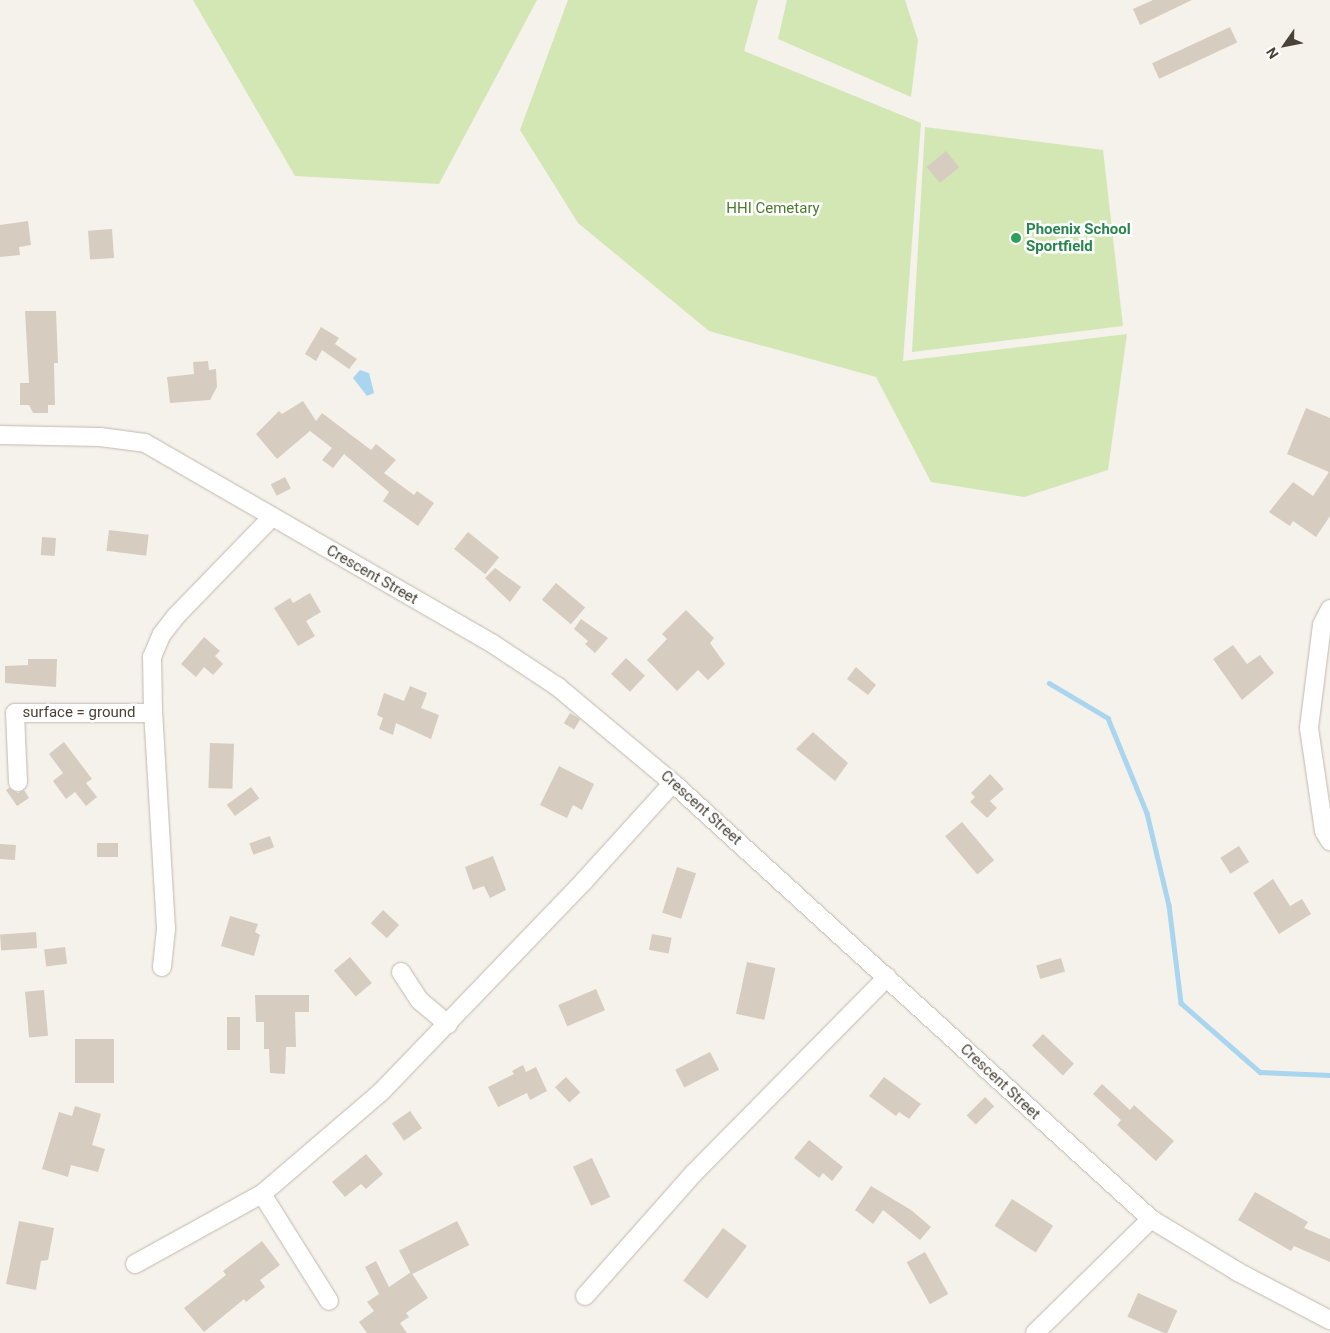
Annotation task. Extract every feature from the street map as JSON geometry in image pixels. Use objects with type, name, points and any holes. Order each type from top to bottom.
[{"type":"street","name":"Crescent Street","points":[[0,435],[100,437],[145,443],[517,660],[596,717],[673,783],[1151,1219],[1238,1272],[1329,1320]]},
{"type":"street","points":[[162,967],[166,929],[153,713],[152,657],[162,634],[272,517]]},
{"type":"street","points":[[1330,609],[1322,625],[1309,728],[1324,831],[1330,841]]},
{"type":"street","name":"surface = ground","points":[[18,782],[14,713],[153,713]]},
{"type":"street","points":[[135,1264],[262,1194],[381,1092],[448,1024],[673,783]]},
{"type":"street","points":[[401,972],[419,1000],[448,1024]]},
{"type":"street","points":[[584,1296],[694,1173],[887,977]]},
{"type":"street","points":[[262,1194],[329,1300]]},
{"type":"street","points":[[1035,1333],[1151,1219]]},
{"type":"green space","points":[[193,0],[537,0],[439,184],[295,176]]},
{"type":"green space","name":"HHI Cemetary","points":[[568,0],[758,0],[744,51],[921,123],[903,361],[1127,334],[1108,470],[1024,497],[931,482],[876,377],[709,331],[578,223],[520,130]]},
{"type":"green space","points":[[787,0],[905,0],[918,40],[911,97],[778,39]]},
{"type":"green space","name":"Phoenix School Sportfield","points":[[925,127],[1103,150],[1123,326],[912,352]]},
{"type":"water","points":[[360,370],[369,373],[374,393],[367,396],[353,378]]},
{"type":"building","points":[[1153,0],[1192,0],[1140,25],[1133,9]]},
{"type":"building","points":[[1230,27],[1237,42],[1159,79],[1152,63]]},
{"type":"building","points":[[946,151],[959,167],[940,183],[927,167]]},
{"type":"building","points":[[28,221],[31,245],[19,247],[20,255],[0,257],[0,225]]},
{"type":"building","points":[[112,229],[114,258],[90,260],[88,231]]},
{"type":"building","points":[[25,311],[56,311],[58,363],[54,363],[55,405],[48,405],[48,413],[33,413],[29,405],[20,405],[20,383],[29,383]]},
{"type":"building","points":[[321,327],[339,338],[335,344],[357,359],[349,369],[322,350],[316,361],[305,354]]},
{"type":"building","points":[[208,361],[209,370],[216,369],[217,387],[210,400],[170,403],[167,377],[194,374],[193,362]]},
{"type":"building","points":[[303,401],[316,421],[322,413],[371,450],[376,444],[396,460],[384,473],[414,495],[417,491],[434,503],[418,526],[383,501],[389,492],[344,454],[333,468],[322,460],[332,448],[310,431],[277,459],[256,434],[279,411],[282,414]]},
{"type":"building","points":[[1306,408],[1330,418],[1330,516],[1316,537],[1293,521],[1290,526],[1269,512],[1293,482],[1313,496],[1329,472],[1287,454]]},
{"type":"building","points":[[285,477],[291,489],[277,496],[271,484]]},
{"type":"building","points":[[109,530],[149,535],[146,556],[106,551]]},
{"type":"building","points":[[468,532],[499,557],[485,574],[454,549]]},
{"type":"building","points":[[42,537],[56,538],[55,556],[41,555]]},
{"type":"building","points":[[495,568],[521,587],[510,602],[485,578]]},
{"type":"building","points":[[556,583],[585,607],[571,624],[542,600]]},
{"type":"building","points":[[310,593],[321,612],[306,621],[315,636],[298,646],[274,608],[290,598],[293,603]]},
{"type":"building","points":[[686,610],[714,638],[710,643],[725,664],[708,680],[698,670],[677,691],[647,660],[667,639],[662,634]]},
{"type":"building","points":[[581,619],[608,638],[595,653],[585,644],[588,641],[574,629]]},
{"type":"building","points":[[204,637],[220,651],[215,656],[223,664],[213,675],[204,667],[196,677],[181,664]]},
{"type":"building","points":[[1233,645],[1247,664],[1260,655],[1274,673],[1242,700],[1213,659]]},
{"type":"building","points":[[626,658],[645,676],[630,692],[611,674]]},
{"type":"building","points":[[28,659],[57,659],[56,687],[5,683],[5,666],[28,665]]},
{"type":"building","points":[[856,667],[876,685],[868,695],[847,679]]},
{"type":"building","points":[[410,686],[427,693],[421,708],[439,715],[431,739],[396,723],[393,735],[379,729],[383,718],[377,715],[384,693],[404,701]]},
{"type":"building","points":[[570,713],[580,719],[574,729],[564,723]]},
{"type":"building","points":[[813,732],[848,763],[835,781],[796,749]]},
{"type":"building","points":[[64,742],[92,779],[86,783],[97,797],[86,806],[75,792],[66,799],[53,781],[63,773],[49,754]]},
{"type":"building","points":[[210,743],[234,744],[232,789],[208,788]]},
{"type":"building","points":[[559,766],[594,784],[582,810],[573,805],[567,818],[540,805]]},
{"type":"building","points":[[990,774],[1004,789],[990,801],[997,808],[987,818],[970,802],[975,797],[971,793]]},
{"type":"building","points":[[251,787],[259,798],[235,816],[227,805]]},
{"type":"building","points":[[9,788],[18,793],[24,790],[29,798],[17,806],[6,790]]},
{"type":"building","points":[[962,822],[994,860],[977,874],[945,836]]},
{"type":"building","points":[[270,836],[274,847],[253,855],[249,844]]},
{"type":"building","points":[[97,843],[118,843],[118,857],[97,857]]},
{"type":"building","points":[[0,844],[16,845],[15,860],[0,859]]},
{"type":"building","points":[[1239,846],[1249,862],[1230,874],[1220,858]]},
{"type":"building","points":[[493,856],[506,890],[490,898],[484,886],[473,890],[465,867]]},
{"type":"building","points":[[677,867],[696,873],[681,919],[662,913]]},
{"type":"building","points":[[1273,879],[1290,906],[1302,899],[1311,914],[1279,934],[1253,893]]},
{"type":"building","points":[[383,910],[399,925],[387,938],[371,923]]},
{"type":"building","points":[[230,916],[258,924],[255,932],[260,935],[254,956],[221,946]]},
{"type":"building","points":[[36,932],[37,948],[1,950],[0,935]]},
{"type":"building","points":[[652,934],[672,938],[669,954],[649,950]]},
{"type":"building","points":[[65,947],[67,964],[46,966],[44,950]]},
{"type":"building","points":[[350,957],[372,983],[356,997],[334,970]]},
{"type":"building","points":[[1061,958],[1065,971],[1040,979],[1036,966]]},
{"type":"building","points":[[747,962],[775,968],[764,1020],[736,1014]]},
{"type":"building","points":[[596,989],[605,1010],[567,1026],[558,1005]]},
{"type":"building","points":[[44,990],[48,1036],[29,1037],[25,992]]},
{"type":"building","points":[[255,995],[309,995],[309,1012],[295,1012],[296,1047],[286,1047],[285,1074],[270,1073],[269,1049],[264,1049],[264,1022],[256,1022]]},
{"type":"building","points":[[227,1017],[240,1017],[240,1050],[227,1050]]},
{"type":"building","points":[[1043,1034],[1074,1064],[1063,1075],[1032,1046]]},
{"type":"building","points":[[75,1039],[114,1039],[114,1083],[75,1083]]},
{"type":"building","points":[[710,1052],[719,1070],[684,1088],[675,1070]]},
{"type":"building","points":[[523,1065],[526,1072],[536,1067],[547,1091],[530,1100],[527,1093],[498,1107],[488,1087],[514,1074],[512,1071]]},
{"type":"building","points":[[566,1077],[580,1092],[569,1103],[555,1087]]},
{"type":"building","points":[[884,1077],[921,1104],[909,1119],[899,1112],[896,1116],[869,1096]]},
{"type":"building","points":[[1102,1084],[1130,1110],[1134,1105],[1174,1141],[1156,1161],[1117,1125],[1121,1120],[1093,1094]]},
{"type":"building","points":[[985,1097],[994,1106],[976,1125],[967,1115]]},
{"type":"building","points":[[75,1106],[101,1114],[92,1145],[105,1149],[98,1172],[71,1165],[68,1177],[42,1169],[59,1112],[72,1116]]},
{"type":"building","points":[[410,1111],[422,1128],[404,1141],[392,1124]]},
{"type":"building","points":[[809,1140],[843,1167],[832,1181],[823,1173],[819,1178],[794,1158]]},
{"type":"building","points":[[366,1154],[383,1174],[366,1189],[361,1184],[345,1197],[332,1182]]},
{"type":"building","points":[[592,1158],[610,1197],[591,1206],[573,1167]]},
{"type":"building","points":[[871,1186],[911,1210],[931,1227],[920,1240],[883,1210],[873,1224],[855,1210]]},
{"type":"building","points":[[1255,1192],[1308,1222],[1304,1228],[1330,1239],[1330,1262],[1294,1246],[1291,1251],[1238,1220]]},
{"type":"building","points":[[1012,1199],[1053,1226],[1036,1253],[995,1226]]},
{"type":"building","points":[[19,1221],[54,1228],[48,1260],[41,1261],[36,1290],[6,1284]]},
{"type":"building","points":[[457,1221],[469,1245],[411,1275],[399,1251]]},
{"type":"building","points":[[723,1228],[747,1246],[707,1299],[683,1281]]},
{"type":"building","points":[[262,1241],[280,1265],[260,1280],[265,1287],[246,1302],[244,1299],[204,1332],[184,1308],[226,1275],[223,1271]]},
{"type":"building","points":[[925,1252],[948,1294],[930,1304],[907,1262]]},
{"type":"building","points":[[376,1261],[389,1287],[411,1272],[428,1298],[406,1313],[409,1317],[400,1323],[407,1333],[367,1333],[359,1322],[374,1311],[367,1302],[379,1294],[365,1267]]},
{"type":"building","points":[[1138,1293],[1177,1310],[1167,1333],[1127,1317]]},
{"type":"waterway","points":[[1049,683],[1108,718],[1147,813],[1169,905],[1181,1003],[1260,1072],[1330,1075]]},
{"type":"place","name":"Phoenix School Sportfield","points":[[1016,238]]}]
